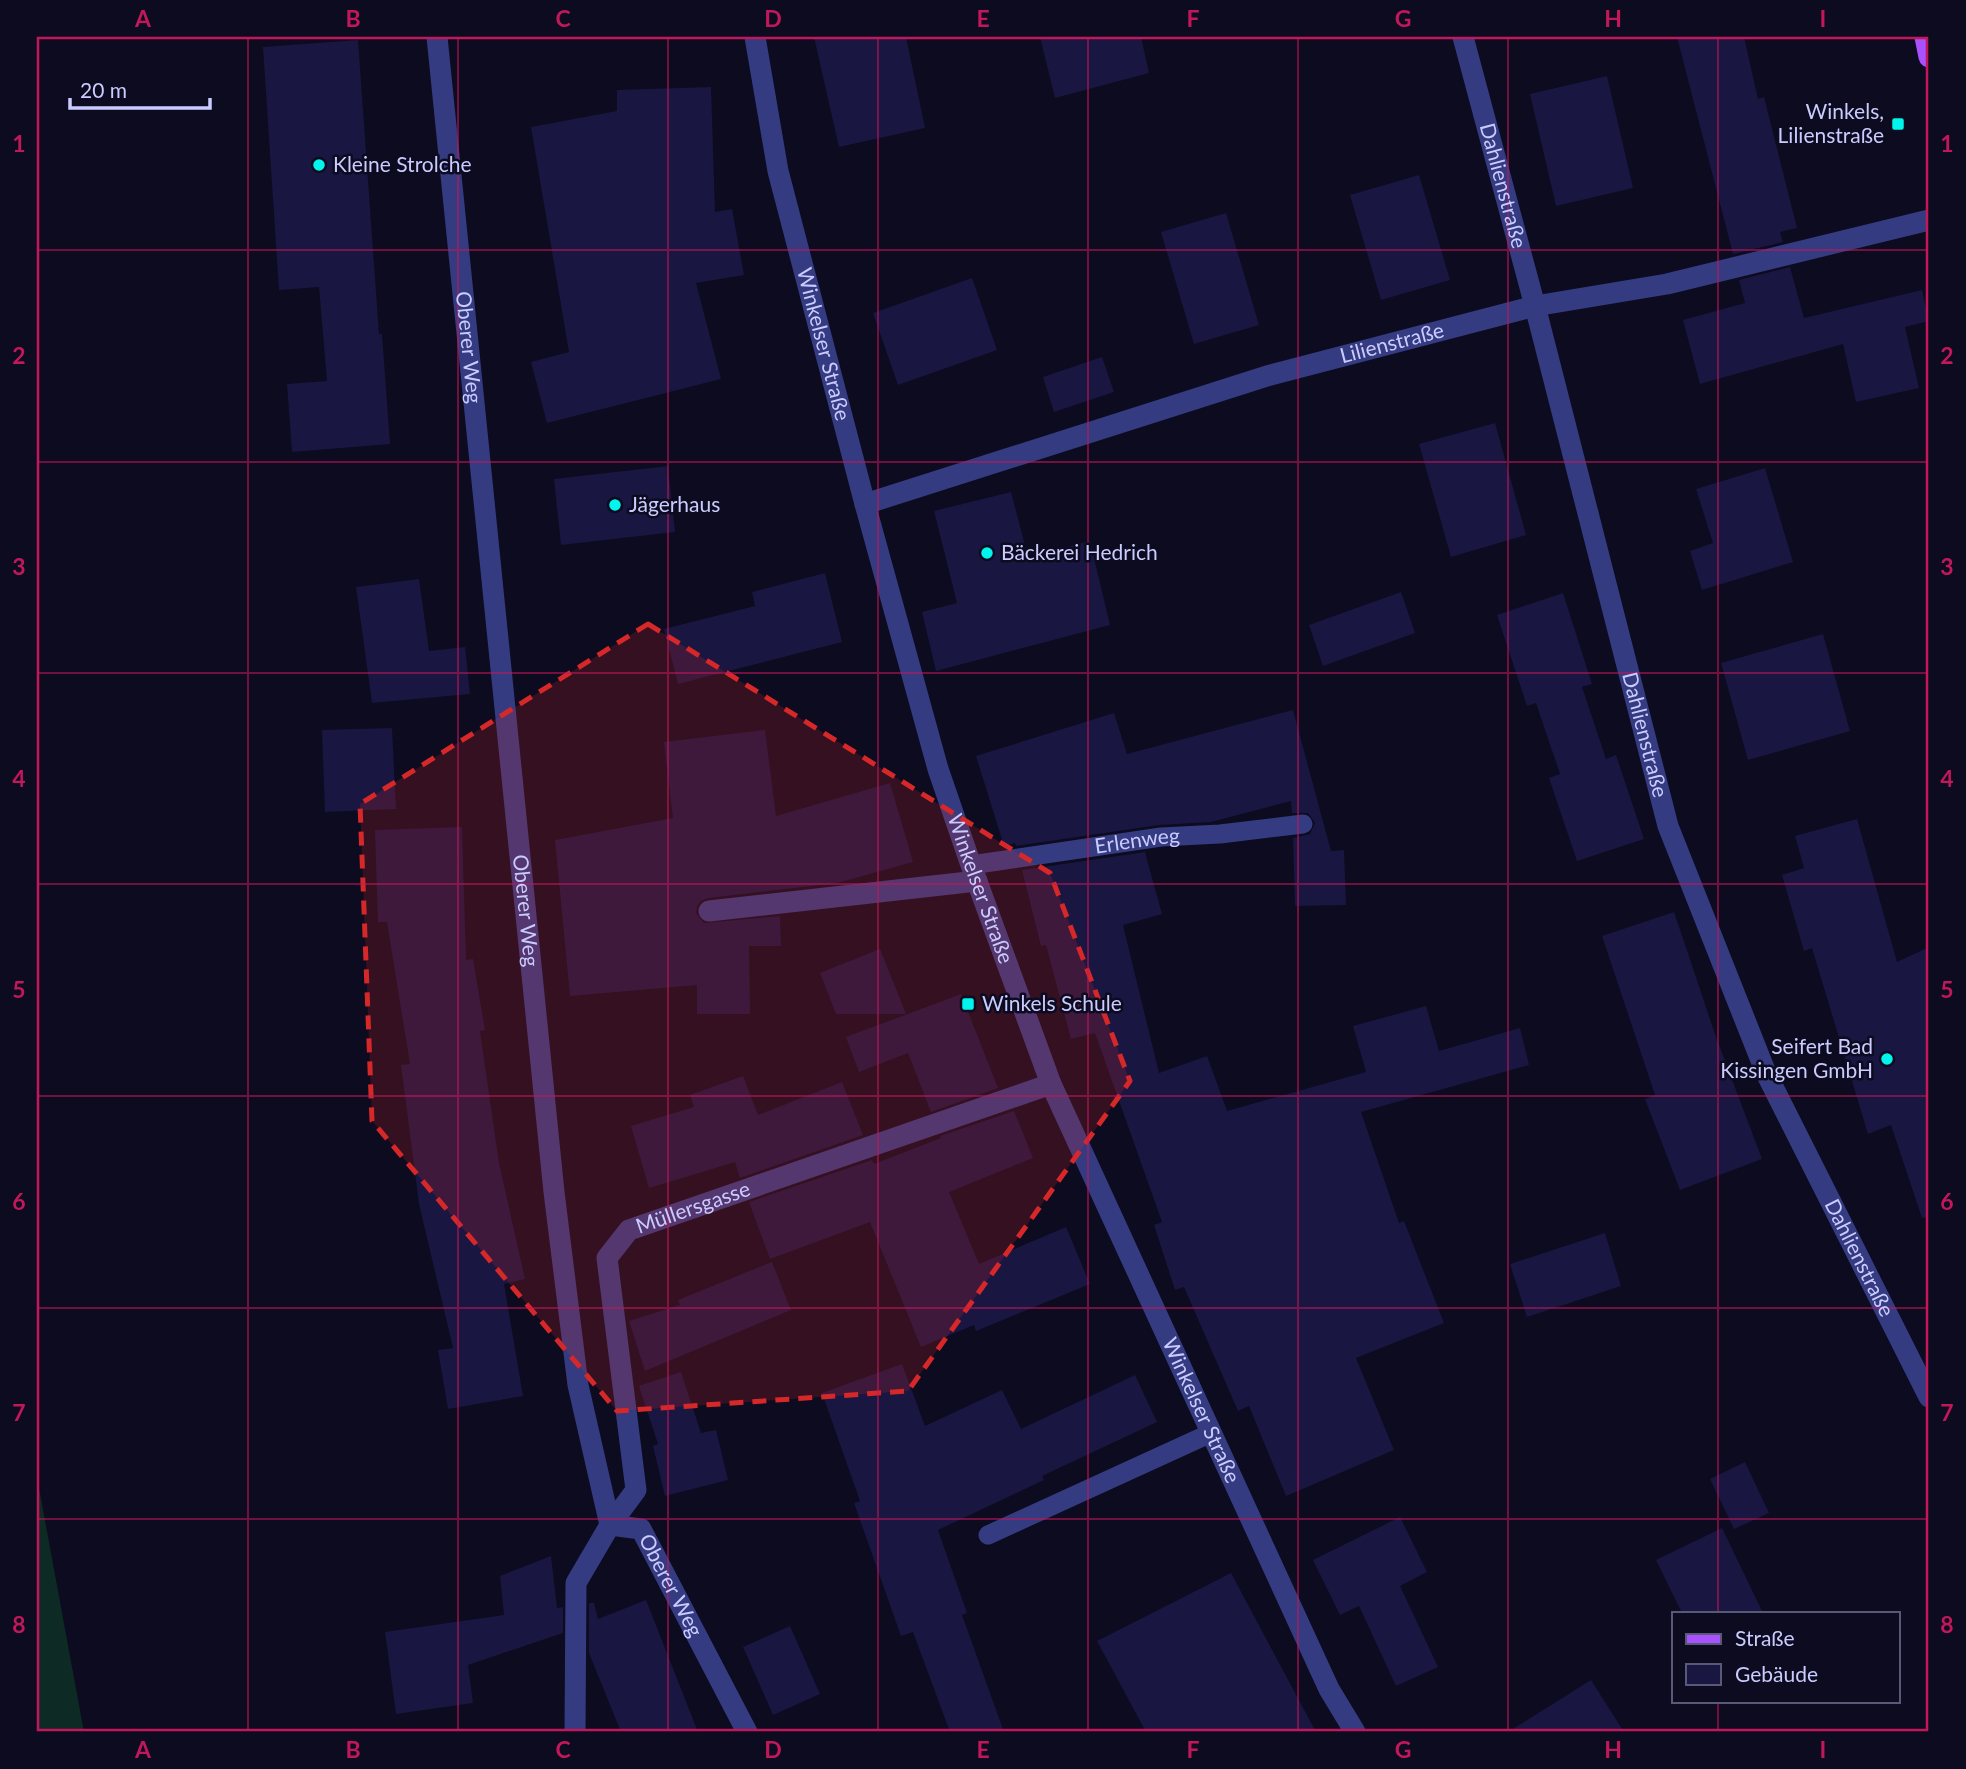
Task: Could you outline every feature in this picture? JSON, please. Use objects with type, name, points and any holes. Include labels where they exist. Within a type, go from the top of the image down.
[{"type":"main road","points":[[1925,37],[1929,57]]},
{"type":"street","name":"Oberer Weg","points":[[437,37],[554,1192],[579,1385],[610,1525],[640,1529],[747,1732]]},
{"type":"street","name":"Winkelser Straße","points":[[755,37],[778,171],[865,504],[938,769],[974,873],[1051,1084],[1329,1689],[1355,1732]]},
{"type":"street","name":"Dahlienstraße","points":[[1463,37],[1668,826],[1766,1073],[1929,1397]]},
{"type":"street","name":"Lilienstraße","points":[[865,504],[1267,376],[1535,306],[1667,284],[1929,220]]},
{"type":"street","name":"Erlenweg","points":[[709,911],[974,873]]},
{"type":"street","name":"Müllersgasse","points":[[575,1732],[576,1583],[610,1525],[636,1490],[607,1258],[629,1230],[1051,1084]]},
{"type":"lane","name":"Erlenweg","points":[[974,873],[1161,837],[1220,834],[1303,824]]},
{"type":"lane","points":[[988,1535],[1211,1433]]},
{"type":"highlighted area","points":[[648,624],[1050,873],[1130,1081],[908,1391],[617,1411],[372,1121],[360,804]]},
{"type":"green space","points":[[37,1477],[84,1732],[37,1732]]},
{"type":"building","points":[[814,37],[906,37],[925,128],[839,147]]},
{"type":"building","points":[[1040,37],[1141,37],[1149,73],[1055,98]]},
{"type":"building","points":[[1677,37],[1744,37],[1758,99],[1764,97],[1797,228],[1780,232],[1783,242],[1733,254]]},
{"type":"building","name":"Kleine Strolche","points":[[358,40],[379,334],[382,334],[390,444],[292,452],[287,384],[327,381],[319,287],[279,290],[263,47]]},
{"type":"building","points":[[1607,76],[1633,188],[1556,206],[1530,94]]},
{"type":"building","points":[[711,87],[715,212],[732,209],[744,275],[696,283],[721,379],[547,423],[531,362],[569,352],[531,127],[617,111],[617,90]]},
{"type":"building","points":[[1419,175],[1450,280],[1381,300],[1350,195]]},
{"type":"building","points":[[1226,213],[1259,325],[1194,344],[1161,232]]},
{"type":"building","points":[[1790,267],[1804,318],[1922,290],[1929,321],[1905,327],[1919,388],[1856,402],[1843,344],[1700,384],[1683,320],[1745,303],[1739,280]]},
{"type":"building","points":[[972,278],[997,350],[898,385],[873,313]]},
{"type":"building","points":[[1102,357],[1114,392],[1054,412],[1043,377]]},
{"type":"building","points":[[1495,423],[1526,535],[1451,557],[1419,444]]},
{"type":"building","name":"Jägerhaus","points":[[668,466],[675,532],[561,545],[554,479]]},
{"type":"building","points":[[1765,468],[1793,562],[1702,590],[1690,551],[1713,543],[1696,489]]},
{"type":"building","points":[[1011,492],[1028,557],[1090,541],[1110,625],[936,671],[922,612],[957,603],[934,511]]},
{"type":"building","points":[[825,573],[842,642],[678,684],[664,629],[755,606],[752,592]]},
{"type":"building","points":[[419,579],[429,651],[465,647],[470,694],[372,703],[356,587]]},
{"type":"building","points":[[1401,592],[1415,633],[1323,666],[1309,625]]},
{"type":"building","points":[[1563,593],[1592,684],[1582,687],[1606,759],[1616,755],[1644,839],[1577,861],[1549,778],[1560,774],[1536,703],[1527,706],[1497,615]]},
{"type":"building","points":[[1823,634],[1850,731],[1748,760],[1721,663]]},
{"type":"building","points":[[1293,710],[1331,851],[1344,850],[1346,905],[1295,906],[1293,838],[1310,834],[1315,823],[1308,813],[1292,813],[1291,801],[1211,822],[1159,825],[1004,846],[976,756],[1114,713],[1127,754]]},
{"type":"building","points":[[392,728],[396,809],[325,812],[322,730]]},
{"type":"building","points":[[765,730],[776,816],[890,783],[913,862],[837,883],[701,901],[696,913],[704,923],[780,916],[781,946],[749,946],[750,1014],[697,1014],[697,985],[570,996],[555,840],[673,818],[664,742]]},
{"type":"building","points":[[1857,819],[1897,962],[1929,947],[1929,1217],[1922,1218],[1891,1125],[1868,1134],[1812,948],[1804,951],[1782,875],[1804,868],[1795,836]]},
{"type":"building","points":[[462,827],[466,960],[473,959],[485,1030],[480,1031],[499,1163],[525,1279],[504,1284],[523,1396],[448,1409],[438,1350],[453,1348],[419,1204],[401,1065],[410,1064],[387,922],[378,922],[375,830]]},
{"type":"building","points":[[1145,852],[1162,914],[1123,925],[1159,1073],[1207,1056],[1227,1111],[1366,1072],[1353,1026],[1426,1006],[1439,1051],[1520,1028],[1529,1065],[1361,1112],[1399,1223],[1404,1221],[1444,1323],[1356,1358],[1394,1450],[1286,1496],[1249,1406],[1238,1411],[1184,1287],[1175,1290],[1154,1225],[1162,1222],[1095,1033],[1071,1039],[1046,945],[1041,946],[1022,870]]},
{"type":"building","points":[[1674,912],[1716,1037],[1762,1159],[1680,1190],[1645,1099],[1655,1095],[1602,936]]},
{"type":"building","points":[[880,949],[906,1014],[836,1014],[820,973]]},
{"type":"building","points":[[961,994],[998,1088],[931,1112],[908,1053],[859,1072],[846,1037]]},
{"type":"building","points":[[743,1076],[758,1115],[842,1082],[863,1135],[740,1178],[735,1162],[649,1188],[631,1126],[694,1107],[690,1095]]},
{"type":"building","points":[[1014,1111],[1033,1158],[949,1192],[979,1264],[1066,1227],[1090,1284],[976,1331],[974,1325],[921,1347],[870,1222],[770,1259],[749,1202],[872,1160],[874,1164],[941,1138],[940,1136]]},
{"type":"building","points":[[1605,1233],[1621,1286],[1527,1317],[1510,1264]]},
{"type":"building","points":[[772,1262],[791,1310],[645,1371],[629,1321],[680,1305],[678,1300]]},
{"type":"building","points":[[902,1364],[925,1426],[1002,1390],[1021,1429],[1135,1375],[1157,1422],[1042,1476],[1044,1480],[938,1530],[967,1613],[962,1615],[1004,1732],[950,1732],[913,1632],[901,1636],[854,1503],[860,1501],[822,1393]]},
{"type":"building","points":[[681,1372],[701,1433],[716,1430],[728,1480],[665,1496],[653,1446],[658,1444],[639,1386]]},
{"type":"building","points":[[1745,1462],[1769,1513],[1734,1529],[1710,1479]]},
{"type":"building","points":[[1400,1517],[1427,1572],[1400,1586],[1438,1667],[1396,1686],[1359,1606],[1340,1615],[1313,1560]]},
{"type":"building","points":[[1722,1528],[1763,1612],[1682,1612],[1656,1560]]},
{"type":"building","points":[[551,1556],[557,1608],[563,1607],[563,1633],[468,1665],[473,1703],[396,1714],[385,1632],[504,1615],[500,1576]]},
{"type":"building","points":[[1231,1573],[1316,1732],[1146,1732],[1097,1641]]},
{"type":"building","points":[[646,1600],[698,1732],[621,1732],[589,1653],[589,1603],[594,1603],[598,1619]]},
{"type":"building","points":[[790,1626],[820,1694],[773,1715],[743,1647]]},
{"type":"building","points":[[1591,1680],[1624,1732],[1508,1732]]},
{"type":"place","name":"Winkels, Lilienstraße","points":[[1898,124]]},
{"type":"place","name":"Kleine Strolche","points":[[319,165]]},
{"type":"place","name":"Jägerhaus","points":[[615,505]]},
{"type":"place","name":"Bäckerei Hedrich","points":[[987,553]]},
{"type":"place","name":"Winkels Schule","points":[[968,1004]]},
{"type":"place","name":"Seifert Bad Kissingen GmbH","points":[[1887,1059]]}]
